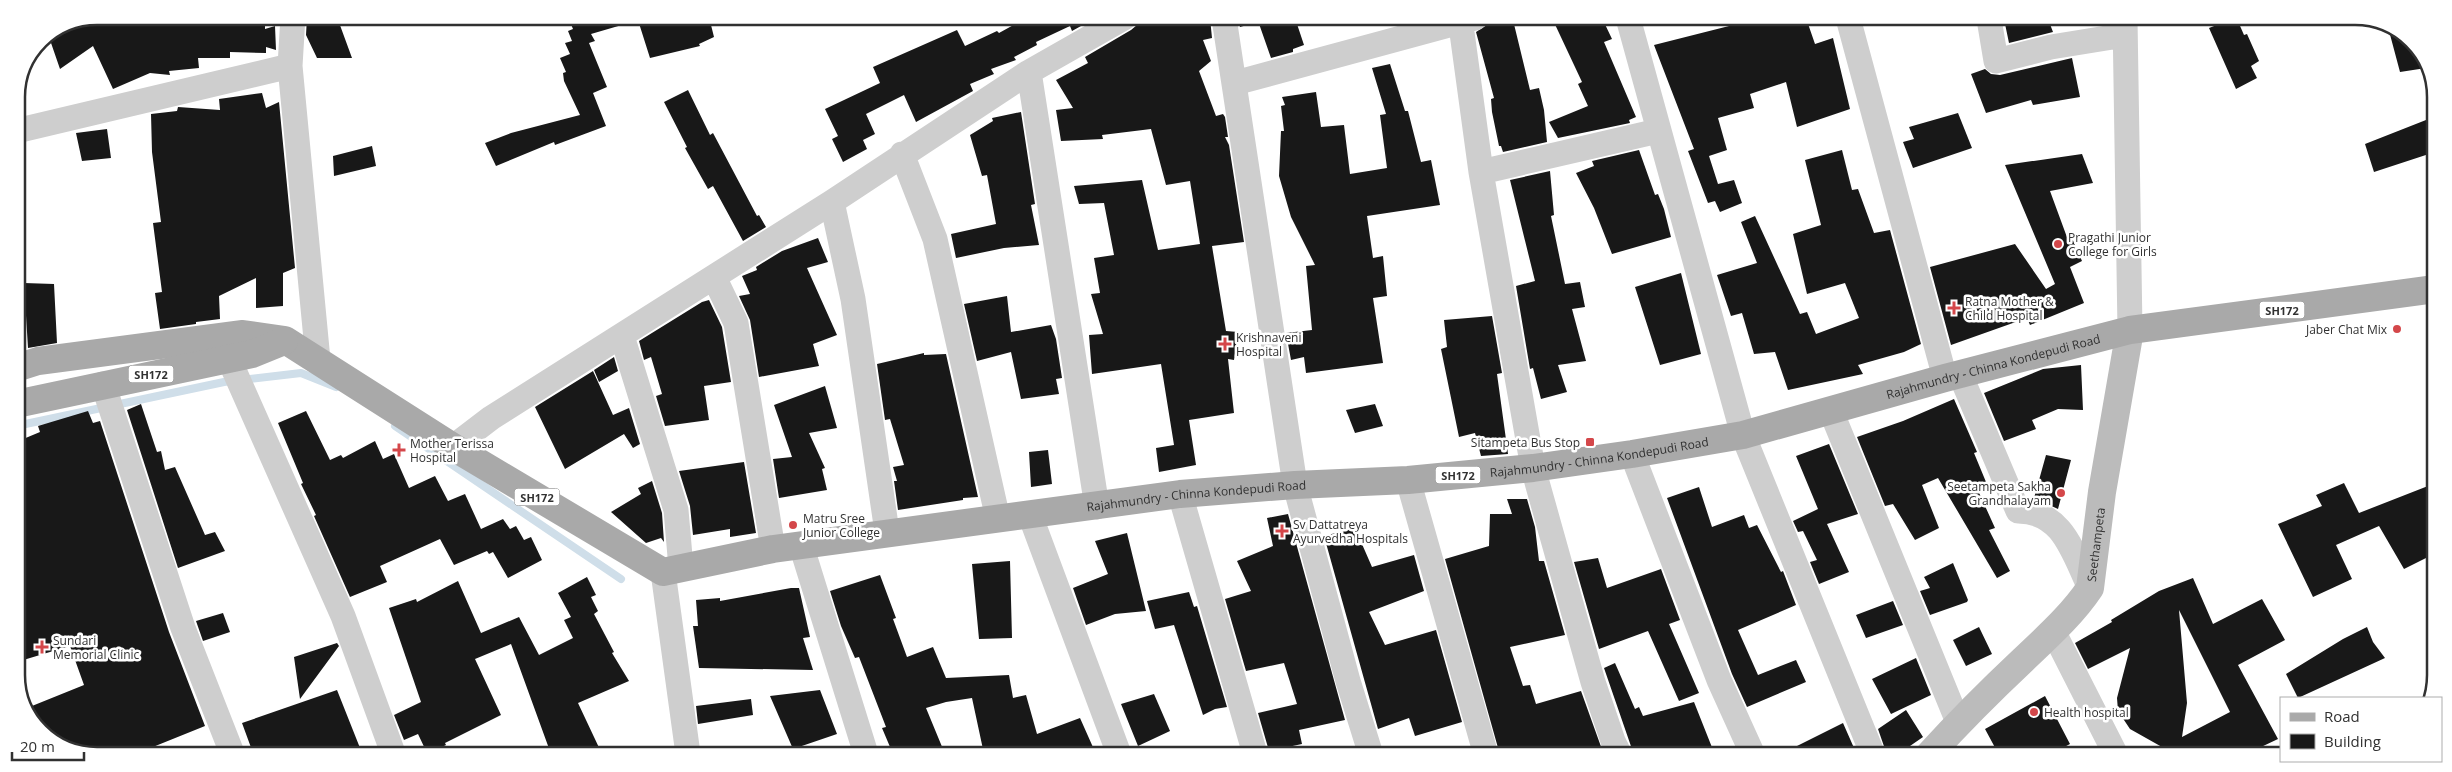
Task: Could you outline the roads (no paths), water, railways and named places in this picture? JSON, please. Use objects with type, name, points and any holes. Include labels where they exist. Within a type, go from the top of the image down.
[{"type":"main road","name":"Rajahmundry - Chinna Kondepudi Road","points":[[672,570],[773,549],[887,532],[1097,507],[1180,494],[1296,485],[1408,480],[1533,468],[1632,454],[1743,435],[1953,376],[2130,330],[2427,290]]},
{"type":"main road","name":"SH172","points":[[25,365],[38,361],[243,334],[285,340],[453,447],[672,570]]},
{"type":"main road","name":"SH172","points":[[25,402],[252,354],[285,340]]},
{"type":"street","points":[[292,25],[290,66],[318,360]]},
{"type":"street","points":[[453,447],[491,418],[832,202],[902,154],[1029,72],[1108,25]]},
{"type":"street","points":[[1225,25],[1296,485],[1348,681],[1369,747]]},
{"type":"street","points":[[1235,83],[1447,25]]},
{"type":"street","points":[[1466,25],[1481,172],[1533,468],[1594,682],[1616,747]]},
{"type":"street","points":[[1630,25],[1743,435],[1870,747]]},
{"type":"street","points":[[1850,25],[1953,376],[2018,511],[2033,511],[2050,519],[2061,532],[2090,588]]},
{"type":"street","points":[[1989,25],[1996,60],[2125,27],[2130,330]]},
{"type":"street","points":[[25,129],[290,66]]},
{"type":"street","points":[[1029,72],[1097,507]]},
{"type":"street","points":[[1481,172],[1658,131]]},
{"type":"street","points":[[902,154],[935,239],[998,519]]},
{"type":"street","points":[[832,202],[853,299],[887,532]]},
{"type":"street","points":[[714,277],[736,323],[773,549]]},
{"type":"street","name":"Seethampeta","points":[[1936,747],[1958,722],[2053,631],[2083,599],[2090,588],[2102,492],[2130,330]]},
{"type":"street","points":[[622,336],[676,510],[672,570],[687,747]]},
{"type":"street","points":[[232,357],[233,368],[343,616],[391,747]]},
{"type":"street","points":[[103,384],[183,628],[230,747]]},
{"type":"street","points":[[1831,411],[1958,722]]},
{"type":"street","points":[[1632,454],[1719,680],[1749,747]]},
{"type":"street","points":[[1408,480],[1484,747]]},
{"type":"street","points":[[1180,494],[1253,747]]},
{"type":"street","points":[[1030,515],[1116,747]]},
{"type":"street","points":[[801,545],[864,747]]},
{"type":"street","points":[[2053,631],[2111,747]]},
{"type":"waterway","points":[[25,424],[224,382],[301,373],[336,387]]},
{"type":"waterway","points":[[395,426],[621,579]]},
{"type":"place","name":"Pragathi Junior College for Girls","points":[[2058,244]]},
{"type":"place","name":"Ratna Mother & Child Hospital","points":[[1954,308]]},
{"type":"place","name":"Jaber Chat Mix","points":[[2397,329]]},
{"type":"place","name":"Krishnaveni Hospital","points":[[1225,344]]},
{"type":"place","name":"Sitampeta Bus Stop","points":[[1590,442]]},
{"type":"place","name":"Mother Terissa Hospital","points":[[399,450]]},
{"type":"place","name":"Seetampeta Sakha Grandhalayam","points":[[2061,493]]},
{"type":"place","name":"Matru Sree Junior College","points":[[793,525]]},
{"type":"place","name":"Sv Dattatreya Ayurvedha Hospitals","points":[[1282,531]]},
{"type":"place","name":"Sundari Memorial Clinic","points":[[42,647]]},
{"type":"place","name":"Health hospital","points":[[2034,712]]}]
